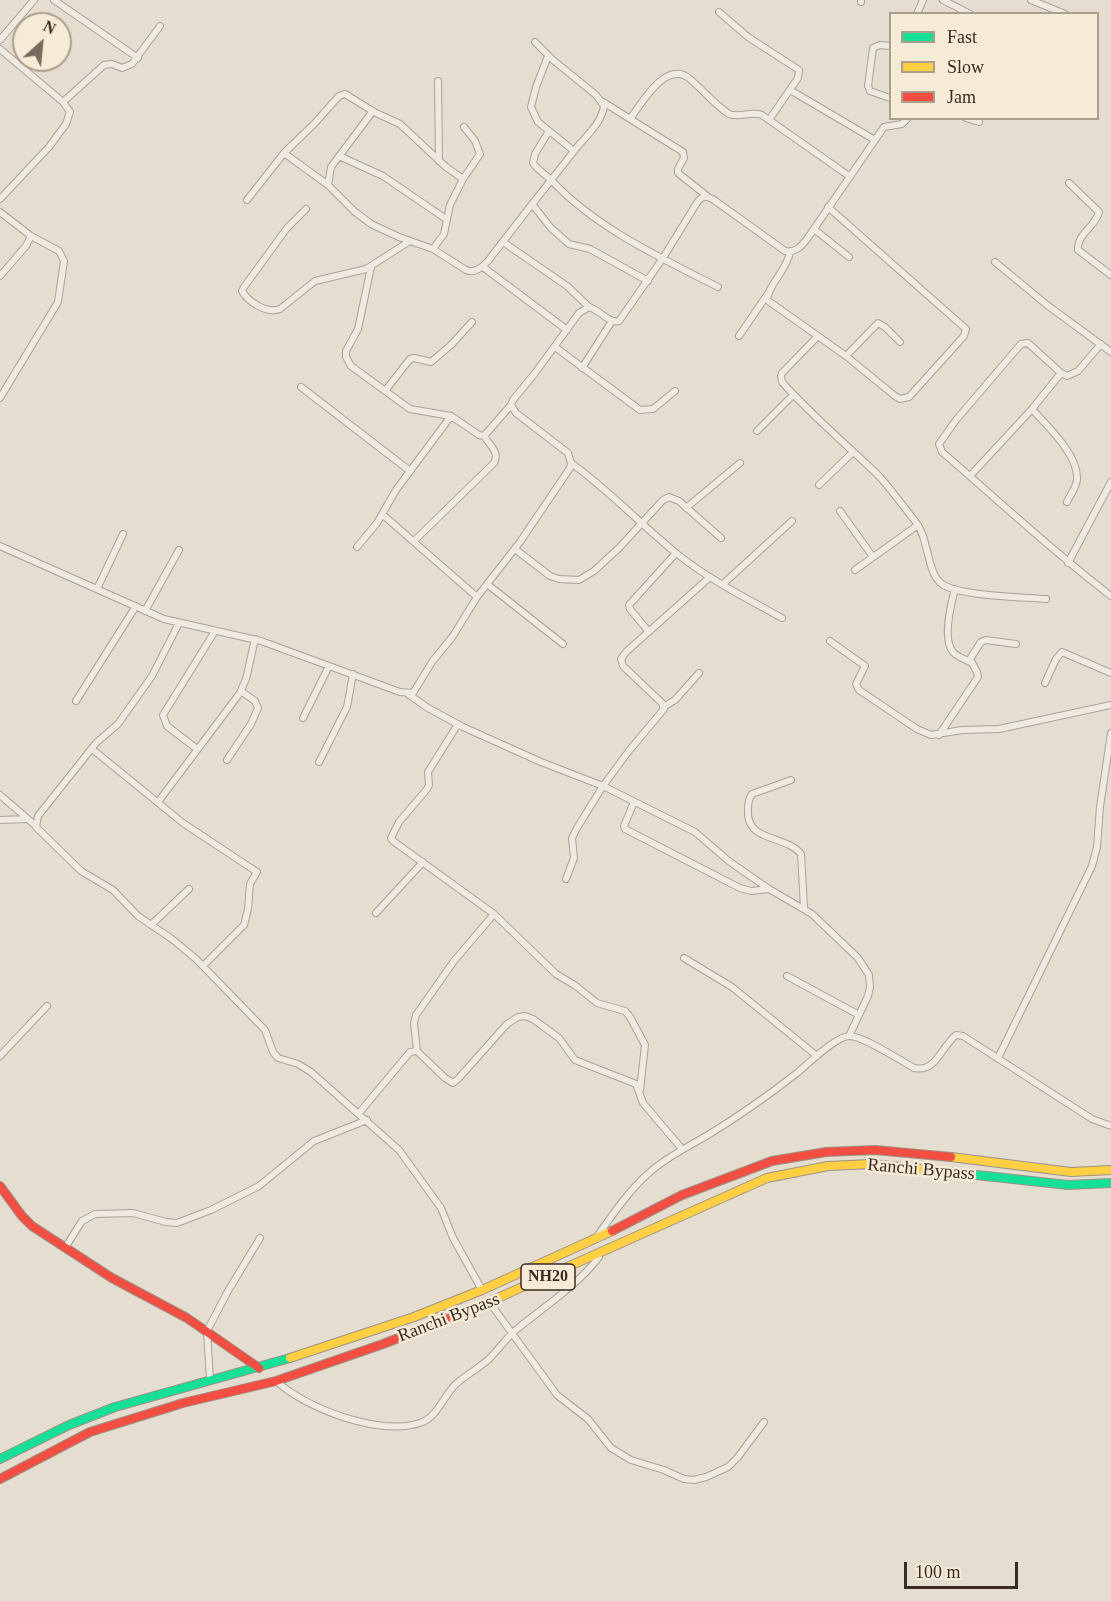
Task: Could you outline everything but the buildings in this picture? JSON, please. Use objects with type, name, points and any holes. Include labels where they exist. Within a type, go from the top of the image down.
[{"type":"main road","name":"Ranchi Bypass","points":[[0,1460],[69,1425],[174,1389],[259,1368],[414,1317],[482,1290],[596,1238],[682,1195],[772,1161],[826,1152],[875,1150],[936,1155],[1071,1172],[1111,1170]]},
{"type":"main road","name":"Ranchi Bypass","points":[[0,1479],[90,1432],[183,1403],[276,1381],[490,1304],[767,1178],[828,1166],[871,1164],[1068,1185],[1111,1183]]},
{"type":"main road","points":[[0,1185],[27,1222],[112,1278],[187,1318],[259,1368]]},
{"type":"street","points":[[0,40],[34,0]]},
{"type":"street","points":[[54,0],[138,58]]},
{"type":"street","points":[[943,0],[966,12]]},
{"type":"street","points":[[1031,0],[1060,12]]},
{"type":"street","points":[[719,12],[748,37],[799,70],[798,78],[769,120]]},
{"type":"street","points":[[63,102],[104,65],[112,64],[127,68],[138,58],[160,26]]},
{"type":"street","points":[[535,42],[601,101],[683,152],[684,158],[678,173],[767,240],[790,252]]},
{"type":"street","points":[[889,46],[875,45],[873,48],[868,86],[873,93],[889,97]]},
{"type":"street","points":[[0,49],[63,102],[70,112],[66,124],[49,147],[0,199]]},
{"type":"street","points":[[548,56],[531,108],[538,122],[574,151]]},
{"type":"street","points":[[630,119],[657,83],[666,77],[679,74],[690,78],[729,114],[734,116],[756,113],[849,176]]},
{"type":"street","points":[[438,81],[439,161]]},
{"type":"street","points":[[790,90],[875,140]]},
{"type":"street","points":[[247,200],[284,153],[342,94],[349,95],[400,124],[439,161],[463,179]]},
{"type":"street","points":[[284,153],[328,185],[371,224],[432,249],[470,272],[483,267],[552,180],[601,116],[604,106],[601,101]]},
{"type":"street","points":[[328,185],[331,167],[374,111]]},
{"type":"street","points":[[739,336],[784,269],[790,252],[803,245],[884,127],[902,124],[906,120]]},
{"type":"street","points":[[972,120],[979,122]]},
{"type":"street","points":[[432,249],[444,234],[446,219],[463,179],[480,154],[475,141],[464,127]]},
{"type":"street","points":[[549,131],[536,154],[533,163],[536,168],[580,207],[663,258],[718,288]]},
{"type":"street","points":[[339,156],[383,176],[446,219]]},
{"type":"street","points":[[1069,183],[1099,212],[1096,220],[1079,241],[1078,250],[1111,275]]},
{"type":"street","points":[[503,242],[567,286],[589,307],[615,323],[620,321],[648,281],[698,201],[707,196]]},
{"type":"street","points":[[532,204],[545,222],[566,241],[590,249],[648,281]]},
{"type":"street","points":[[768,295],[767,300],[771,304],[846,356],[895,396],[905,399],[920,386],[966,332],[963,326],[828,207]]},
{"type":"street","points":[[306,209],[287,228],[242,291],[259,306],[275,311],[287,305],[315,281],[359,272],[371,267],[410,241]]},
{"type":"street","points":[[0,212],[31,236],[64,257],[59,296],[53,311],[0,398]]},
{"type":"street","points":[[814,229],[849,257]]},
{"type":"street","points":[[0,276],[27,246],[31,236]]},
{"type":"street","points":[[995,262],[1111,352]]},
{"type":"street","points":[[371,267],[361,321],[346,351],[346,357],[351,366],[410,410],[451,416],[484,436],[497,457],[494,463],[414,541]]},
{"type":"street","points":[[483,267],[567,330]]},
{"type":"street","points":[[484,436],[511,405],[579,314],[589,307]]},
{"type":"street","points":[[582,368],[612,321]]},
{"type":"street","points":[[385,391],[410,359],[431,362],[472,322]]},
{"type":"street","points":[[846,356],[878,323],[900,342]]},
{"type":"street","points":[[818,336],[781,376],[782,382],[883,481],[918,525],[925,537],[933,571],[942,584],[955,589],[988,594],[1046,599]]},
{"type":"street","points":[[1101,344],[1072,375],[1061,373],[1028,344],[1021,344],[939,444],[942,452],[1068,563],[1111,596]]},
{"type":"street","points":[[555,347],[640,410],[653,409],[675,391]]},
{"type":"street","points":[[970,476],[1032,409],[1061,373]]},
{"type":"street","points":[[300,387],[410,471]]},
{"type":"street","points":[[757,431],[793,395]]},
{"type":"street","points":[[511,405],[516,413],[568,453],[571,463],[604,488],[676,553],[710,577],[782,618]]},
{"type":"street","points":[[1032,409],[1065,447],[1072,460],[1077,480],[1067,502]]},
{"type":"street","points":[[357,547],[451,416]]},
{"type":"street","points":[[819,485],[853,452]]},
{"type":"street","points":[[408,694],[416,689],[477,597],[515,549],[567,474],[571,463]]},
{"type":"street","points":[[686,508],[740,463]]},
{"type":"street","points":[[1068,563],[1111,482]]},
{"type":"street","points":[[515,549],[550,576],[579,580],[594,571],[663,500],[669,497],[686,508],[721,538]]},
{"type":"street","points":[[840,511],[873,558]]},
{"type":"street","points":[[382,514],[477,597]]},
{"type":"street","points":[[723,584],[792,521]]},
{"type":"street","points":[[855,570],[918,525]]},
{"type":"street","points":[[97,589],[123,534]]},
{"type":"street","points":[[0,546],[146,611],[179,623],[255,639],[408,694],[458,724],[542,762],[603,786],[695,832],[730,862],[770,889],[804,908],[832,932],[865,966],[869,975],[870,987],[860,1015],[849,1036]]},
{"type":"street","points":[[146,611],[179,550]]},
{"type":"street","points":[[649,632],[629,605],[676,553]]},
{"type":"street","points":[[664,706],[621,663],[623,655],[710,577]]},
{"type":"street","points":[[487,584],[563,644]]},
{"type":"street","points":[[939,735],[978,677],[970,662],[956,655],[950,646],[948,617],[955,589]]},
{"type":"street","points":[[76,701],[136,606]]},
{"type":"street","points":[[36,827],[38,816],[92,749],[118,724],[152,676],[179,623]]},
{"type":"street","points":[[197,749],[167,726],[163,715],[216,631]]},
{"type":"street","points":[[158,802],[241,691],[255,639]]},
{"type":"street","points":[[970,662],[971,656],[984,640],[1016,644]]},
{"type":"street","points":[[830,641],[865,666],[856,684],[859,690],[924,733],[939,735],[962,730],[999,729],[1111,705]]},
{"type":"street","points":[[1045,683],[1056,659],[1062,652],[1111,673]]},
{"type":"street","points":[[303,718],[329,666]]},
{"type":"street","points":[[566,879],[574,858],[572,838],[603,786],[662,712],[664,706],[675,700],[699,673]]},
{"type":"street","points":[[319,762],[347,707],[353,674]]},
{"type":"street","points":[[227,760],[251,724],[258,708],[255,701],[241,691]]},
{"type":"street","points":[[458,724],[428,772],[427,789],[391,838],[494,914],[556,974],[597,1003],[625,1011],[645,1045],[640,1090],[643,1103],[682,1149]]},
{"type":"street","points":[[998,1058],[1092,866],[1097,848],[1100,807],[1111,733]]},
{"type":"street","points":[[92,749],[183,823],[257,872],[250,884],[244,926],[203,966]]},
{"type":"street","points":[[791,780],[752,794],[748,801],[747,819],[749,826],[753,829],[791,846],[801,854],[804,908]]},
{"type":"street","points":[[0,795],[81,871],[113,890],[138,916],[172,939],[203,966],[265,1030],[273,1052],[278,1058],[303,1067],[359,1113],[399,1150],[420,1182],[437,1201],[453,1238],[482,1290]]},
{"type":"street","points":[[634,802],[625,821],[625,829],[740,888],[751,891],[770,889]]},
{"type":"street","points":[[0,820],[28,819]]},
{"type":"street","points":[[376,913],[423,862]]},
{"type":"street","points":[[151,925],[189,889]]},
{"type":"street","points":[[494,914],[454,961],[416,1014],[414,1023],[417,1052],[453,1083],[507,1024],[518,1017],[525,1016],[559,1038],[575,1060],[631,1081],[640,1090]]},
{"type":"street","points":[[684,958],[732,987],[818,1056]]},
{"type":"street","points":[[787,976],[860,1015]]},
{"type":"street","points":[[0,1056],[47,1006]]},
{"type":"street","points":[[596,1238],[633,1188],[650,1172],[682,1149],[746,1110],[841,1039],[849,1036],[860,1038],[914,1068],[922,1070],[929,1068],[956,1035],[970,1040],[1092,1119],[1111,1126]]},
{"type":"street","points":[[359,1113],[410,1052],[417,1052]]},
{"type":"street","points":[[65,1248],[82,1221],[95,1214],[133,1213],[177,1223],[211,1210],[259,1186],[314,1141],[367,1120]]},
{"type":"street","points":[[210,1380],[207,1331],[260,1238]]},
{"type":"street","points":[[276,1381],[288,1392],[345,1419],[382,1425],[420,1424],[429,1420],[451,1389],[489,1359],[512,1333],[586,1273],[601,1253]]},
{"type":"street","points":[[490,1304],[557,1395],[588,1419],[610,1448],[631,1460],[684,1479],[706,1478],[728,1467],[764,1422]]},
{"type":"traffic: fast","points":[[940,1171],[1068,1185],[1111,1183]]},
{"type":"traffic: fast","points":[[0,1459],[69,1425],[115,1407],[290,1358]]},
{"type":"traffic: slow","points":[[951,1157],[1071,1172],[1111,1170]]},
{"type":"traffic: slow","points":[[473,1309],[767,1178],[828,1166],[871,1164],[940,1171]]},
{"type":"traffic: slow","points":[[290,1358],[414,1317],[482,1290],[612,1231]]},
{"type":"traffic: jam","points":[[612,1231],[682,1195],[772,1161],[826,1152],[875,1150],[951,1157]]},
{"type":"traffic: jam","points":[[0,1186],[32,1226],[112,1278],[187,1318],[259,1368]]},
{"type":"traffic: jam","points":[[0,1479],[90,1432],[183,1403],[276,1381],[383,1344],[473,1309]]}]
